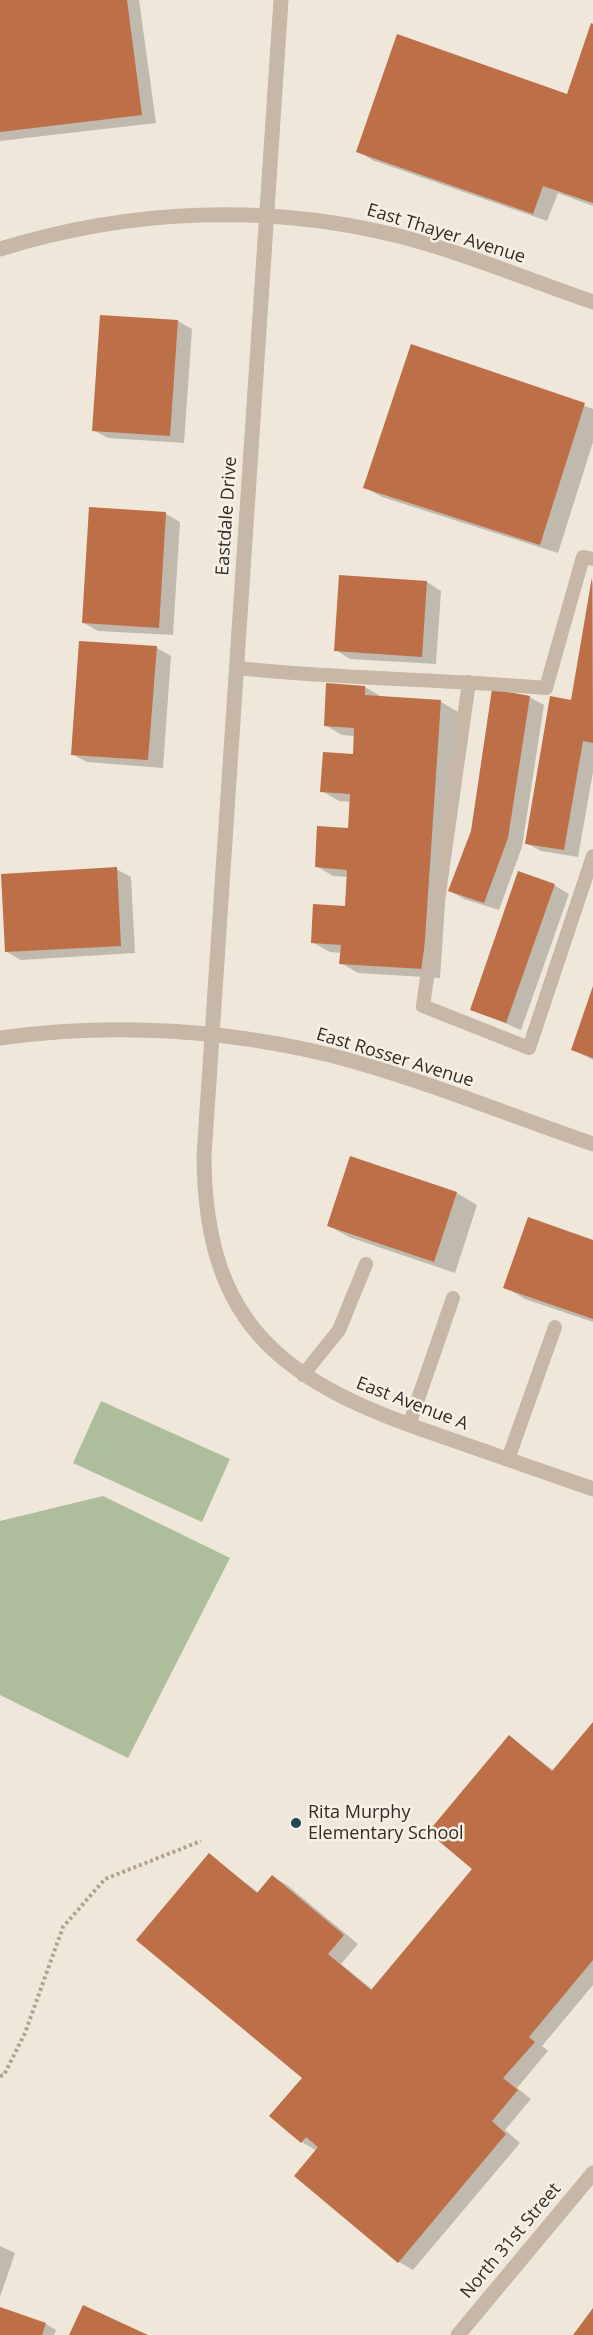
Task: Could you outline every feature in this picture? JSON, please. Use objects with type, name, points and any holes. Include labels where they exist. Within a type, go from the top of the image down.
[{"type":"street","name":"Eastdale Drive","points":[[211,1034],[281,0]]},
{"type":"street","name":"East Thayer Avenue","points":[[0,249],[29,240],[129,221],[208,214],[268,214],[326,222],[401,237],[593,302]]},
{"type":"street","name":"East Rosser Avenue","points":[[0,1038],[110,1030],[211,1034],[269,1042],[375,1068],[593,1144]]},
{"type":"street","name":"East Avenue A","points":[[211,1034],[204,1156],[208,1228],[220,1268],[242,1314],[267,1345],[303,1375],[340,1397],[409,1425],[593,1489]]},
{"type":"street","name":"North 31st Street","points":[[458,2335],[593,2173]]},
{"type":"lane","points":[[237,668],[293,674],[546,688],[583,557],[593,559]]},
{"type":"lane","points":[[469,682],[423,1006],[529,1048],[593,856]]},
{"type":"lane","points":[[303,1375],[339,1330],[366,1264]]},
{"type":"lane","points":[[409,1425],[453,1298]]},
{"type":"lane","points":[[508,1460],[555,1327]]},
{"type":"path","points":[[0,2076],[3,2075],[25,2033],[63,1927],[105,1880],[201,1841]]},
{"type":"green space","points":[[101,1401],[230,1459],[202,1522],[73,1463]]},
{"type":"green space","points":[[103,1496],[230,1558],[128,1758],[0,1695],[0,1521]]},
{"type":"building","points":[[0,0],[127,0],[142,115],[0,132]]},
{"type":"building","points":[[591,23],[593,24],[593,203],[543,186],[533,214],[356,152],[397,34],[567,94]]},
{"type":"building","points":[[100,315],[178,320],[170,436],[92,431]]},
{"type":"building","points":[[411,344],[585,403],[540,545],[363,488]]},
{"type":"building","points":[[89,507],[166,512],[159,628],[82,623]]},
{"type":"building","points":[[339,575],[427,581],[422,657],[334,651]]},
{"type":"building","points":[[592,577],[593,743],[583,741],[564,850],[525,844],[550,696],[571,700]]},
{"type":"building","points":[[79,641],[157,646],[148,760],[71,755]]},
{"type":"building","points":[[326,683],[365,686],[365,695],[441,700],[423,969],[339,964],[341,945],[311,943],[313,904],[345,906],[347,870],[315,867],[317,826],[348,828],[350,794],[320,792],[323,752],[353,754],[354,728],[324,726]]},
{"type":"building","points":[[492,689],[530,696],[508,838],[484,903],[448,891],[471,831]]},
{"type":"building","points":[[117,867],[121,946],[5,952],[1,874]]},
{"type":"building","points":[[518,871],[555,884],[506,1023],[470,1010]]},
{"type":"building","points":[[593,986],[593,1058],[571,1050]]},
{"type":"building","points":[[350,1156],[457,1192],[434,1262],[327,1226]]},
{"type":"building","points":[[528,1217],[593,1240],[593,1319],[503,1288]]},
{"type":"building","points":[[593,1722],[593,1960],[529,2037],[535,2042],[503,2078],[518,2090],[492,2121],[506,2134],[398,2263],[294,2176],[318,2147],[306,2137],[301,2143],[269,2116],[302,2078],[136,1940],[209,1853],[257,1893],[272,1875],[344,1935],[328,1954],[371,1990],[472,1869],[428,1832],[509,1735],[552,1771]]},
{"type":"building","points":[[83,2305],[148,2335],[69,2335]]},
{"type":"building","points":[[0,2307],[46,2323],[42,2335],[0,2335]]},
{"type":"building","points":[[593,2308],[593,2335],[573,2335]]},
{"type":"place","name":"Rita Murphy Elementary School","points":[[296,1823]]}]
